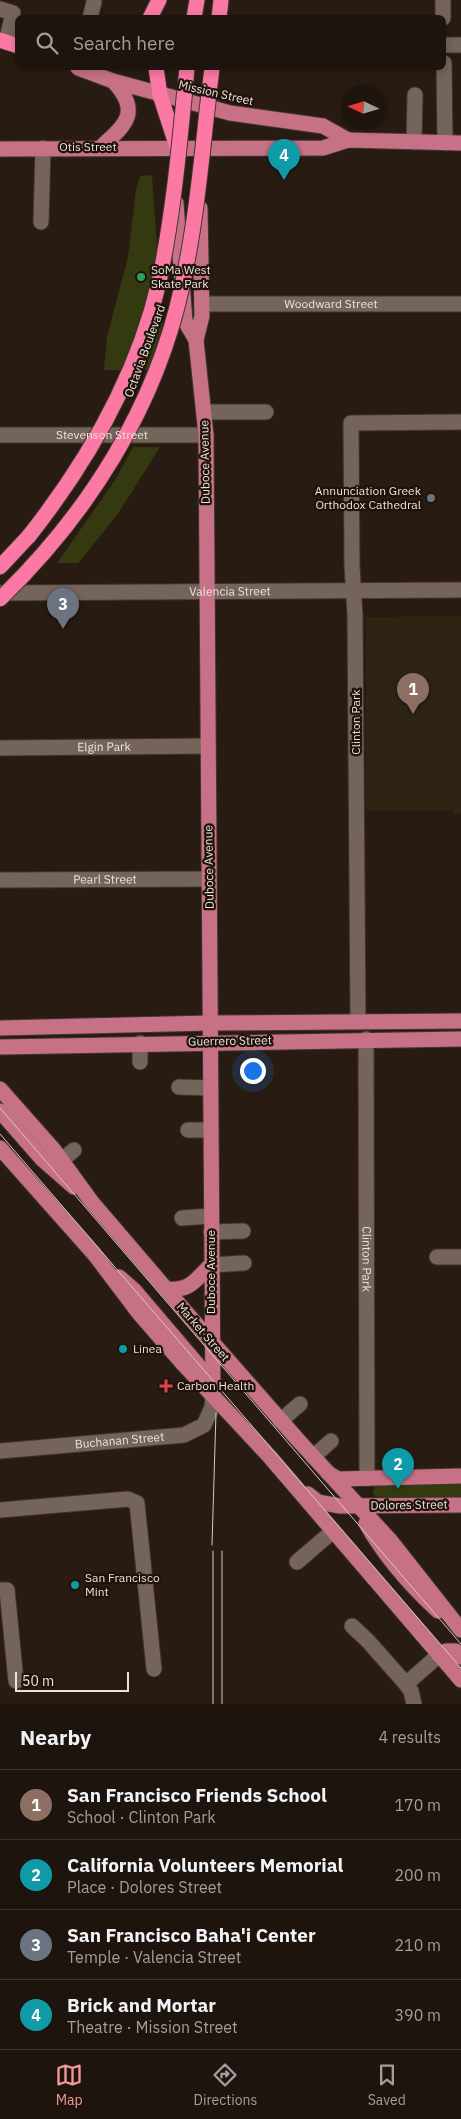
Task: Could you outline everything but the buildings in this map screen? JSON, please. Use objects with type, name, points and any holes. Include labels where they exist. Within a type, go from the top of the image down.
[{"type":"highway","points":[[152,15],[159,0]]},
{"type":"highway","points":[[157,15],[159,0]]},
{"type":"highway","points":[[194,15],[196,0]]},
{"type":"highway","points":[[220,15],[222,0]]},
{"type":"highway","points":[[156,70],[160,95],[177,147]]},
{"type":"highway","name":"Octavia Boulevard","points":[[0,567],[44,518],[85,459],[116,403],[141,342],[157,290],[165,250],[174,192],[187,70]]},
{"type":"highway","name":"Octavia Boulevard","points":[[0,599],[46,552],[87,500],[122,444],[151,382],[174,319],[189,254],[213,70]]},
{"type":"main road","name":"Mission Street","points":[[83,70],[113,81],[209,108],[262,118],[324,126],[348,140]]},
{"type":"main road","name":"Duboce Avenue","points":[[187,70],[177,147],[176,209],[185,321],[196,340]]},
{"type":"main road","name":"Duboce Avenue","points":[[212,1388],[206,434],[196,340],[202,316],[200,202],[213,70]]},
{"type":"main road","points":[[102,147],[124,126],[129,116],[127,102],[113,81]]},
{"type":"main road","name":"Mission Street","points":[[177,147],[323,148],[348,140],[461,143]]},
{"type":"main road","name":"Otis Street","points":[[0,149],[177,147]]},
{"type":"main road","name":"Guerrero Street","points":[[0,1028],[210,1023],[461,1021]]},
{"type":"main road","name":"Guerrero Street","points":[[0,1047],[366,1039],[461,1039]]},
{"type":"main road","name":"Market Street","points":[[0,1089],[62,1160],[91,1201],[280,1421],[357,1506],[384,1553],[418,1592],[461,1631]]},
{"type":"main road","name":"Market Street","points":[[0,1111],[42,1159],[91,1201]]},
{"type":"main road","name":"Market Street","points":[[0,1148],[95,1255],[135,1291],[231,1414],[461,1680]]},
{"type":"main road","points":[[167,1289],[179,1290],[186,1288],[211,1264]]},
{"type":"main road","name":"Dolores Street","points":[[269,1456],[318,1502],[340,1506],[461,1505]]},
{"type":"main road","points":[[318,1463],[336,1478],[461,1476]]},
{"type":"main road","points":[[439,1655],[446,1651],[456,1651],[461,1657]]},
{"type":"street","points":[[443,0],[443,15]]},
{"type":"street","points":[[91,15],[94,2]]},
{"type":"street","points":[[6,11],[8,43]]},
{"type":"street","points":[[446,45],[461,45]]},
{"type":"street","points":[[444,70],[445,142]]},
{"type":"street","points":[[414,142],[415,96]]},
{"type":"street","points":[[41,222],[43,148]]},
{"type":"street","name":"Woodward Street","points":[[202,304],[461,304]]},
{"type":"street","points":[[204,412],[266,412]]},
{"type":"street","name":"Clinton Park","points":[[358,1022],[351,423],[461,422]]},
{"type":"street","name":"Stevenson Street","points":[[0,436],[206,434]]},
{"type":"street","name":"Valencia Street","points":[[0,593],[461,590]]},
{"type":"street","name":"Elgin Park","points":[[0,748],[208,746]]},
{"type":"street","name":"Pearl Street","points":[[0,880],[209,879]]},
{"type":"street","name":"Clinton Park","points":[[366,1039],[367,1478]]},
{"type":"street","points":[[140,1043],[140,1062]]},
{"type":"street","points":[[179,1087],[210,1088]]},
{"type":"street","points":[[188,1130],[211,1130]]},
{"type":"street","points":[[62,1160],[74,1150]]},
{"type":"street","points":[[182,1218],[243,1231]]},
{"type":"street","points":[[438,1257],[461,1257]]},
{"type":"street","points":[[211,1264],[244,1264]]},
{"type":"street","name":"Buchanan Street","points":[[0,1451],[184,1435],[204,1425],[212,1407],[212,1388]]},
{"type":"street","points":[[280,1421],[300,1404]]},
{"type":"street","points":[[318,1463],[331,1441]]},
{"type":"street","points":[[0,1510],[128,1499],[137,1504],[154,1669]]},
{"type":"street","points":[[297,1562],[333,1531]]},
{"type":"street","points":[[0,1590],[7,1590],[16,1681]]},
{"type":"street","points":[[352,1626],[406,1684],[411,1691],[414,1704]]},
{"type":"street","points":[[406,1684],[439,1655]]},
{"type":"shaded area","points":[[461,616],[461,814],[454,814],[454,810],[366,810],[366,617]]},
{"type":"green space","name":"SoMa West Skate Park","points":[[152,175],[166,370],[104,370],[107,337],[128,257],[136,190],[140,176]]},
{"type":"green space","points":[[133,447],[160,447],[119,512],[82,559],[78,563],[57,563],[115,480]]},
{"type":"green space","points":[[380,1484],[461,1484],[461,1498],[379,1498],[374,1495],[373,1491],[375,1486]]},
{"type":"tram line","points":[[0,1108],[461,1644]]},
{"type":"tram line","points":[[0,1134],[461,1668]]},
{"type":"tram line","points":[[212,1545],[216,1413]]},
{"type":"tram line","points":[[213,1551],[213,1704]]},
{"type":"tram line","points":[[222,1551],[222,1704]]},
{"type":"place","name":"Brick and Mortar","points":[[284,180]]},
{"type":"place","name":"SoMa West Skate Park","points":[[141,277]]},
{"type":"place","name":"Annunciation Greek Orthodox Cathedral","points":[[431,498]]},
{"type":"place","name":"San Francisco Baha'i Center","points":[[63,629]]},
{"type":"place","name":"San Francisco Friends School","points":[[413,714]]},
{"type":"place","name":"Linea","points":[[123,1349]]},
{"type":"place","name":"Carbon Health","points":[[166,1386]]},
{"type":"place","name":"California Volunteers Memorial","points":[[398,1489]]},
{"type":"place","name":"San Francisco Mint","points":[[75,1585]]}]
